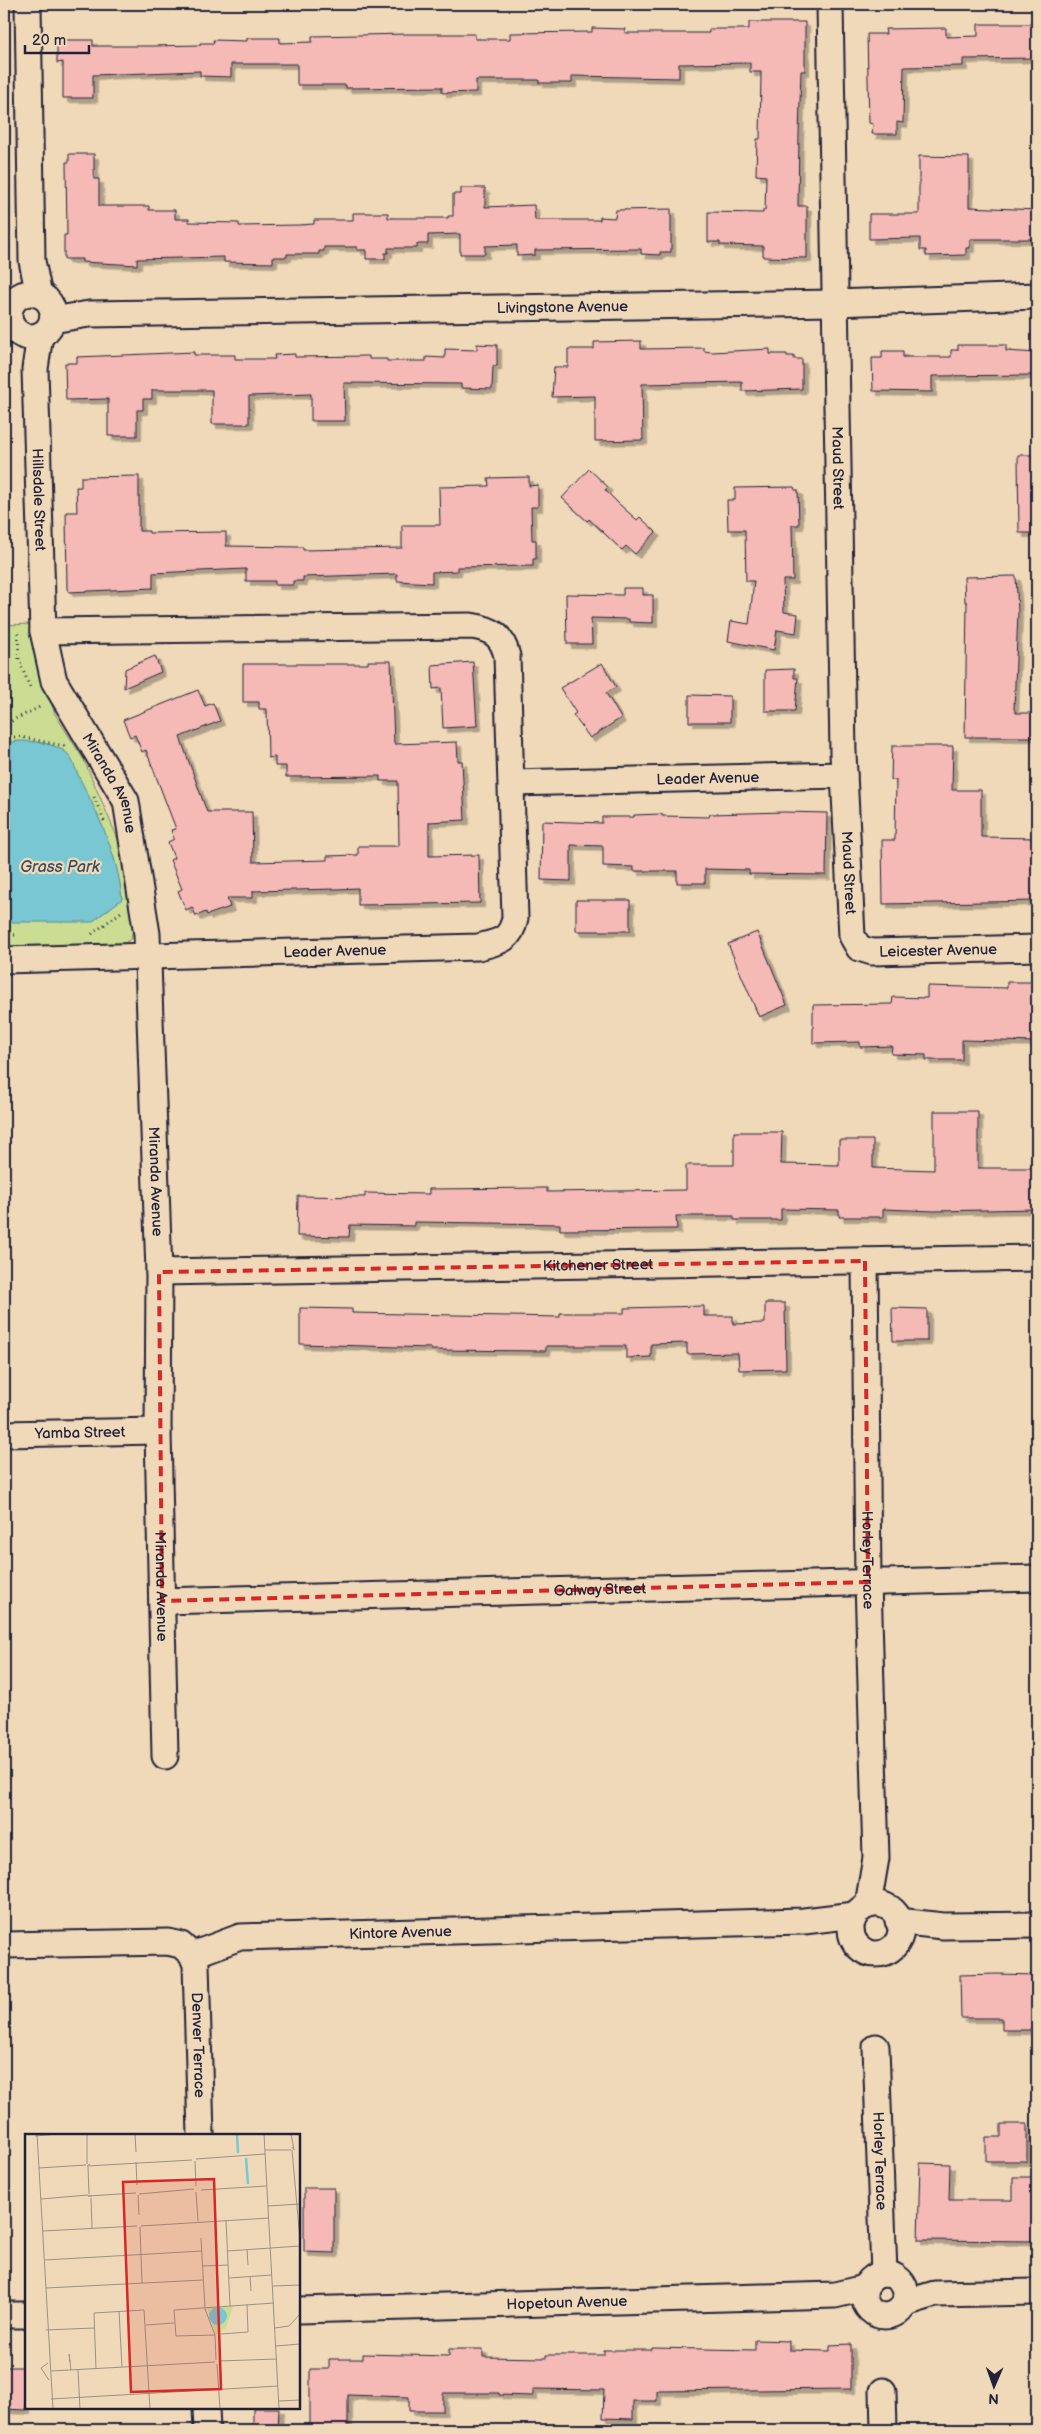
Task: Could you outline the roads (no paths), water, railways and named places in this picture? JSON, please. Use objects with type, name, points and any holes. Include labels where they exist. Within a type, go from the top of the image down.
[{"type":"street","name":"Hillsdale Street","points":[[28,4],[32,261],[25,315],[35,369],[43,631]]},
{"type":"street","name":"Maud Street","points":[[830,4],[844,775],[852,931]]},
{"type":"street","name":"Livingstone Avenue","points":[[25,315],[834,303],[1037,296]]},
{"type":"street","name":"Leader Avenue","points":[[4,960],[478,947],[505,939],[513,930],[516,918],[507,656],[504,644],[498,634],[486,628],[471,626],[43,631]]},
{"type":"street","name":"Miranda Avenue","points":[[43,631],[54,681],[126,801],[147,934],[146,956],[159,1272],[158,1430],[165,1756]]},
{"type":"street","name":"Leader Avenue","points":[[512,784],[844,775]]},
{"type":"street","name":"Leicester Avenue","points":[[852,931],[855,943],[859,948],[872,952],[1037,948]]},
{"type":"street","name":"Kitchener Street","points":[[159,1272],[1037,1258]]},
{"type":"street","name":"Horley Terrace","points":[[865,1260],[868,1582],[877,1920]]},
{"type":"street","name":"Yamba Street","points":[[4,1434],[158,1430]]},
{"type":"street","name":"Galway Street","points":[[162,1601],[1037,1578]]},
{"type":"street","name":"Kintore Avenue","points":[[192,1955],[240,1937],[804,1921],[877,1920],[943,1926],[1037,1925]]},
{"type":"street","points":[[4,1945],[168,1942],[182,1945],[192,1955]]},
{"type":"street","name":"Denver Terrace","points":[[192,1955],[196,1964],[201,2134]]},
{"type":"street","name":"Horley Terrace","points":[[876,2047],[884,2291]]},
{"type":"street","name":"Hopetoun Avenue","points":[[300,2310],[835,2295],[884,2291],[935,2294],[1037,2292]]},
{"type":"street","points":[[4,2316],[25,2315]]},
{"type":"street","points":[[883,2391],[884,2430]]},
{"type":"street","points":[[206,2409],[207,2430]]},
{"type":"water","name":"Grass Park","points":[[19,741],[50,745],[67,753],[94,806],[112,851],[122,899],[92,922],[4,922],[4,743]]}]
